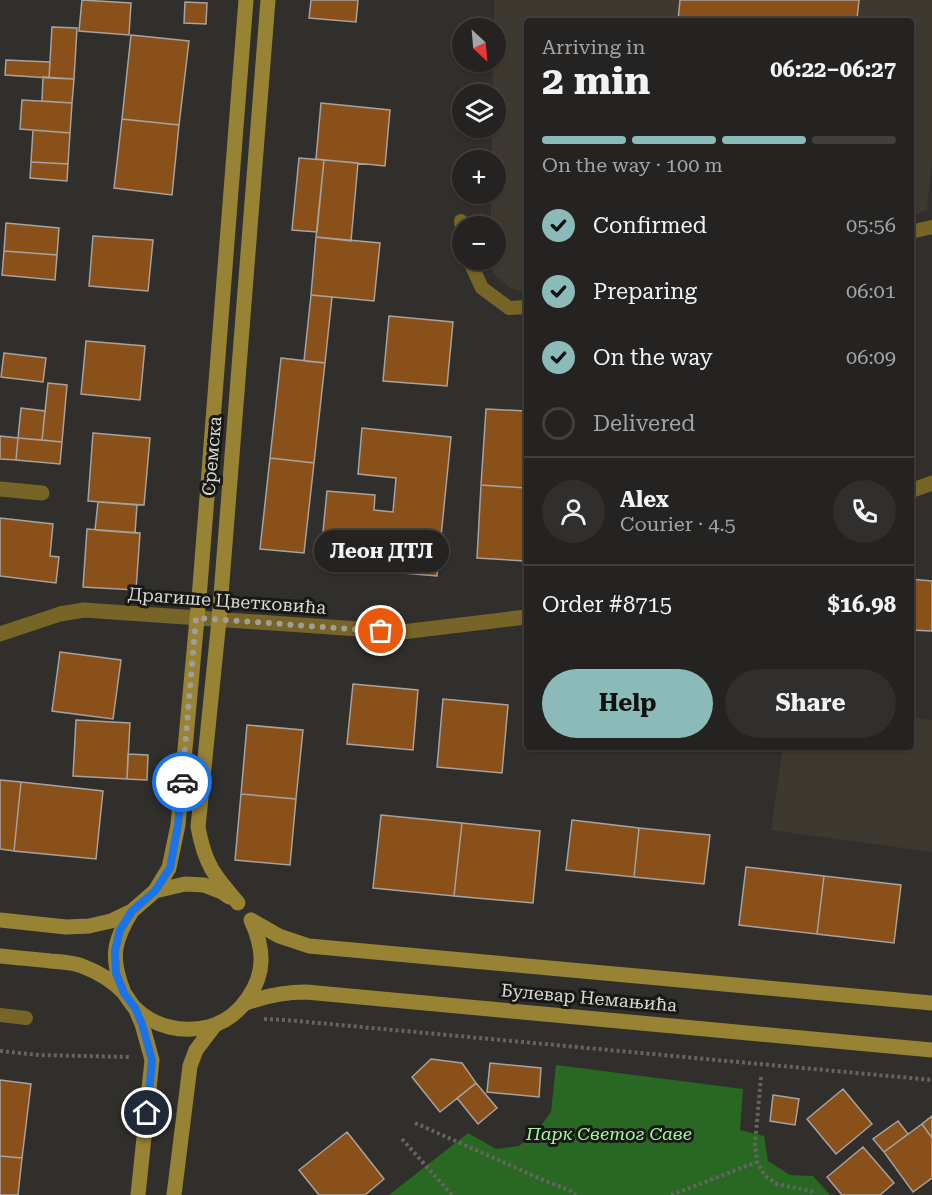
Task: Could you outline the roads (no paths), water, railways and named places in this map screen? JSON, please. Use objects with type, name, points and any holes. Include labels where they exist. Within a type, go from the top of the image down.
[{"type":"street","name":"Сремска","points":[[155,891],[170,868],[178,825],[246,0]]},
{"type":"street","name":"Сремска","points":[[238,903],[216,878],[207,861],[198,827],[219,620],[268,0]]},
{"type":"street","points":[[914,490],[932,483]]},
{"type":"street","points":[[0,489],[42,493]]},
{"type":"street","name":"Драгише Цветковића","points":[[0,634],[60,614],[84,610],[402,632],[524,617]]},
{"type":"street","name":"Булевар Немањића","points":[[0,920],[66,927],[89,926],[111,921],[132,911],[155,891],[185,884],[204,885],[222,892],[238,903],[251,920],[258,936],[261,963],[254,989],[235,1013],[215,1025],[181,1030],[164,1026],[148,1018],[135,1008],[124,993],[94,970],[79,965],[0,956]]},
{"type":"street","name":"Булевар Немањића","points":[[124,993],[116,973],[115,951],[120,930],[132,911]]},
{"type":"street","name":"Булевар Немањића","points":[[251,920],[279,936],[309,946],[932,1003]]},
{"type":"street","name":"Булевар Немањића","points":[[244,1004],[273,994],[306,992],[932,1050]]},
{"type":"street","points":[[135,1008],[152,1060],[138,1195]]},
{"type":"street","points":[[174,1195],[190,1066],[196,1050],[215,1025]]},
{"type":"lane","points":[[914,231],[932,227]]},
{"type":"lane","points":[[474,270],[482,288],[509,308],[524,307]]},
{"type":"lane","points":[[0,1015],[26,1018]]},
{"type":"place","name":"Леон ДТЛ","points":[[381,631]]},
{"type":"park label","name":"Парк Светог Саве","points":[[609,1134]]}]
